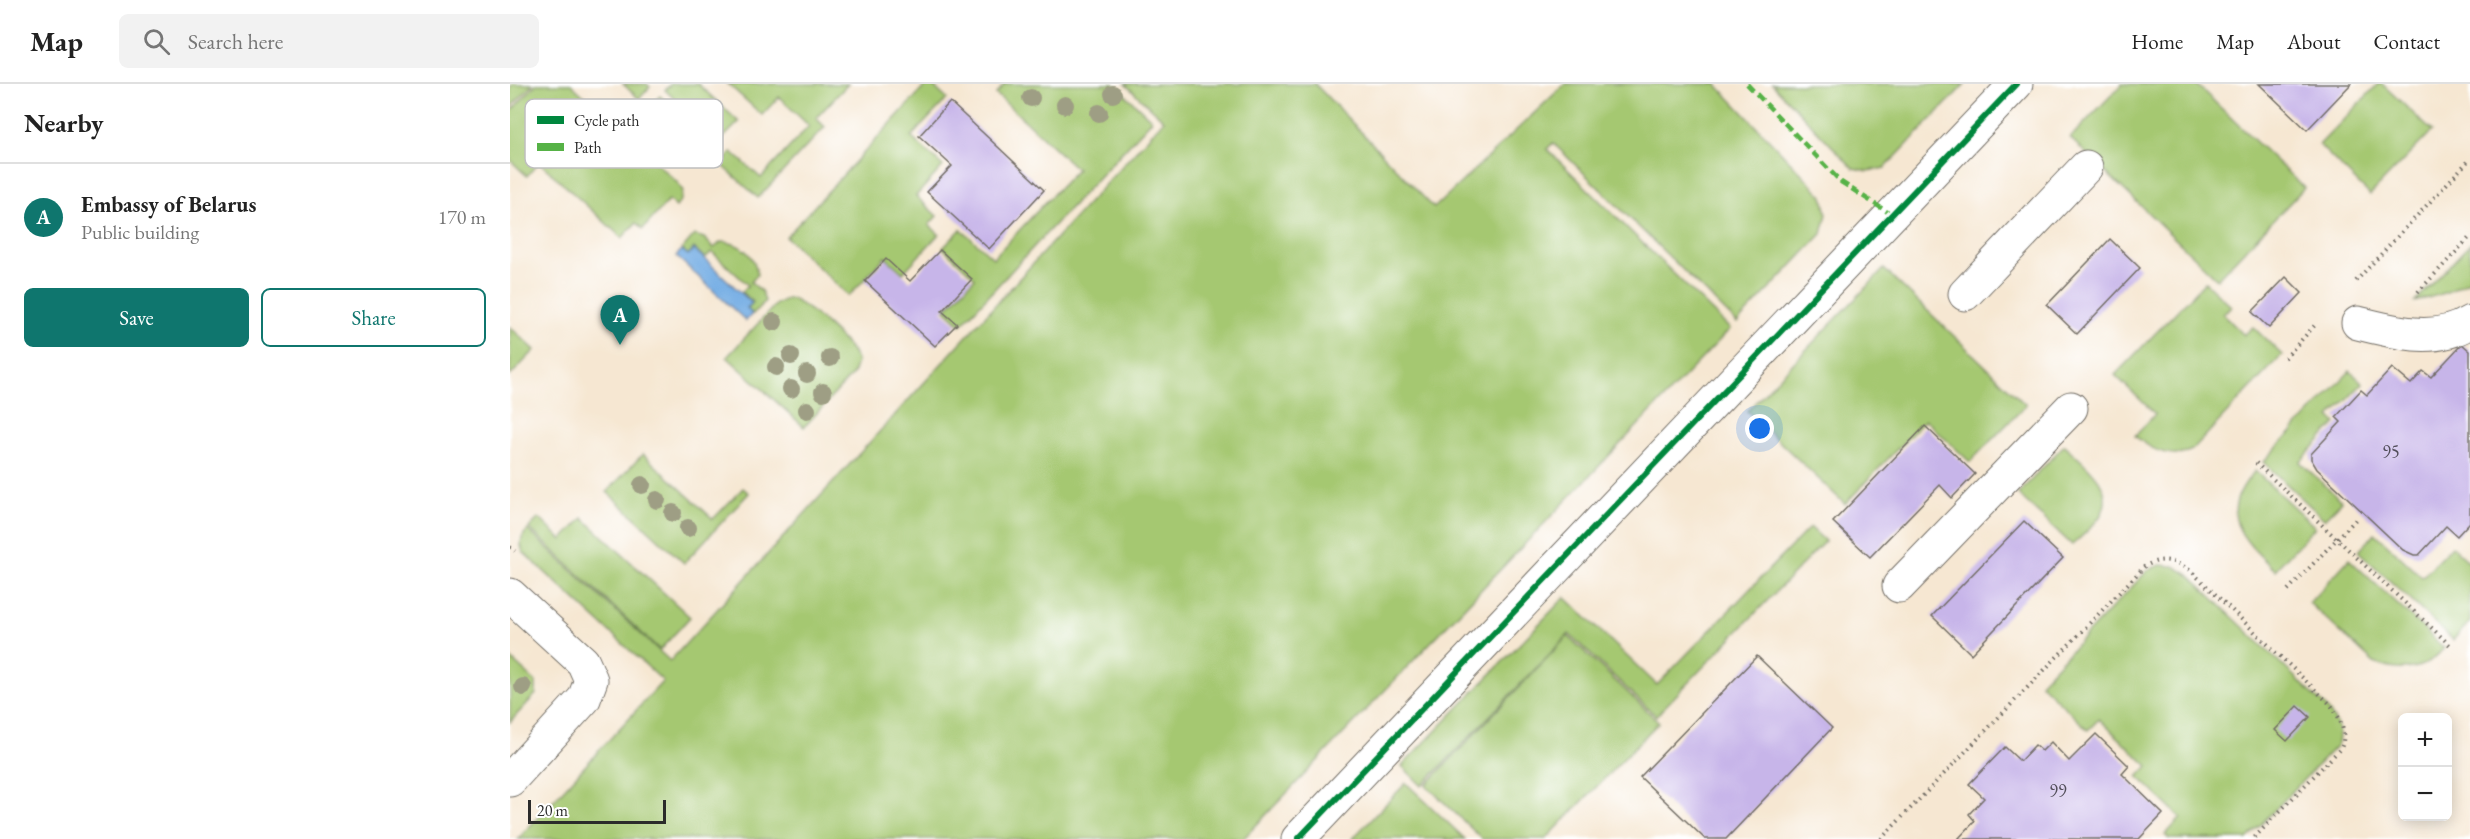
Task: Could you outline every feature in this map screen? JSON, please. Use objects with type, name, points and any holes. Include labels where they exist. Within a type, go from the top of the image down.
[{"type":"street","points":[[1298,839],[2016,84]]},
{"type":"street","points":[[1965,294],[2086,167]]},
{"type":"street","points":[[2358,323],[2411,335],[2430,335],[2462,327],[2470,322]]},
{"type":"street","points":[[1899,586],[2071,408]]},
{"type":"street","points":[[510,595],[583,662],[591,680],[584,699],[510,780]]},
{"type":"path","points":[[2349,289],[2470,159]]},
{"type":"path","points":[[2285,358],[2317,323]]},
{"type":"path","points":[[2256,463],[2452,647]]},
{"type":"path","points":[[2288,590],[2358,517]]},
{"type":"path","points":[[510,547],[515,551]]},
{"type":"path","points":[[1881,839],[2144,567],[2159,560],[2166,560],[2176,562],[2191,571],[2330,704],[2338,715],[2343,731],[2344,741],[2341,748],[2253,839]]},
{"type":"green space","points":[[513,84],[533,84],[510,108],[510,88]]},
{"type":"green space","points":[[536,84],[571,84],[587,99],[525,99],[525,168],[534,168],[527,176],[510,160],[510,112]]},
{"type":"green space","points":[[623,84],[647,84],[650,87],[639,99]]},
{"type":"green space","points":[[671,84],[698,84],[714,99],[675,99],[665,90]]},
{"type":"green space","points":[[728,84],[848,84],[816,118],[825,127],[758,198],[723,166],[723,162],[732,152],[761,178],[809,126],[779,97],[762,115]]},
{"type":"green space","points":[[927,84],[931,84],[947,99],[911,137],[943,166],[916,196],[937,216],[929,225],[939,234],[903,273],[885,257],[849,296],[786,237]]},
{"type":"green space","points":[[1005,84],[1114,84],[1152,120],[961,325],[945,310],[975,278],[943,248],[961,229],[993,258],[1077,169],[996,94]]},
{"type":"green space","points":[[1125,84],[1315,84],[1434,208],[1565,84],[1716,84],[1823,196],[1827,214],[1822,234],[1737,323],[1553,143],[1547,149],[1730,329],[1243,839],[518,839],[663,681],[523,552],[521,543],[526,532],[528,530],[670,661],[1164,120]]},
{"type":"green space","points":[[1772,84],[1965,84],[1885,168],[1868,171],[1853,168]]},
{"type":"green space","points":[[2122,84],[2196,84],[2304,188],[2217,279],[2070,138]]},
{"type":"green space","points":[[2378,84],[2382,84],[2432,131],[2370,195],[2319,145]]},
{"type":"green space","points":[[723,107],[739,122],[723,138]]},
{"type":"green space","points":[[546,168],[662,168],[683,191],[681,200],[676,207],[669,200],[643,229],[636,223],[622,238]]},
{"type":"green space","points":[[694,235],[704,238],[714,248],[721,242],[734,244],[746,251],[754,261],[757,275],[751,282],[762,292],[765,301],[753,314],[747,309],[753,302],[742,292],[748,285],[712,252],[705,258],[694,248],[688,255],[682,249]]},
{"type":"green space","points":[[2470,244],[2470,280],[2447,292],[2415,302]]},
{"type":"green space","points":[[1884,269],[2026,405],[1970,462],[1925,420],[1845,504],[1747,411]]},
{"type":"green space","points":[[2205,282],[2231,306],[2223,314],[2244,335],[2253,327],[2282,355],[2192,450],[2169,454],[2148,446],[2135,436],[2155,414],[2115,375]]},
{"type":"green space","points":[[788,298],[805,307],[827,325],[847,346],[857,362],[853,374],[804,427],[727,357],[776,304]]},
{"type":"green space","points":[[510,327],[535,350],[510,376]]},
{"type":"green space","points":[[2350,371],[2363,383],[2330,417],[2336,423],[2300,462],[2342,501],[2324,519],[2263,462]]},
{"type":"green space","points":[[2064,445],[2089,468],[2102,486],[2105,496],[2104,507],[2099,518],[2072,545],[2018,494]]},
{"type":"green space","points":[[643,454],[713,519],[743,488],[749,493],[684,563],[607,492]]},
{"type":"green space","points":[[2255,471],[2315,527],[2275,570],[2252,547],[2237,524],[2235,513],[2237,500],[2243,486]]},
{"type":"green space","points":[[539,518],[562,540],[583,518],[690,617],[660,650],[529,528]]},
{"type":"green space","points":[[1810,527],[1825,541],[1656,716],[1569,634],[1422,786],[1402,766],[1565,597],[1657,685]]},
{"type":"green space","points":[[2375,533],[2422,577],[2452,546],[2470,563],[2470,622],[2453,640],[2358,551]]},
{"type":"green space","points":[[2349,559],[2444,648],[2437,656],[2421,666],[2403,669],[2394,669],[2374,663],[2309,603]]},
{"type":"green space","points":[[2160,565],[2174,566],[2188,574],[2326,707],[2337,725],[2339,740],[2337,745],[2247,839],[2169,839],[2165,835],[2181,818],[2138,777],[2148,766],[2099,719],[2088,730],[2040,683],[2148,570]]},
{"type":"green space","points":[[1568,636],[1659,722],[1546,839],[1482,839],[1426,785]]},
{"type":"green space","points":[[510,658],[536,682],[536,694],[510,722]]},
{"type":"green space","points":[[1406,783],[1465,839],[1352,839]]},
{"type":"water","points":[[694,249],[752,303],[747,308],[752,314],[746,321],[676,256],[682,250],[688,255]]},
{"type":"building","points":[[2259,84],[2351,84],[2307,130]]},
{"type":"building","points":[[950,102],[1044,190],[989,249],[927,192],[952,166],[919,136]]},
{"type":"building","points":[[2110,239],[2140,268],[2077,334],[2047,305]]},
{"type":"building","points":[[940,250],[972,279],[942,311],[957,324],[935,346],[865,281],[886,259],[910,281]]},
{"type":"building","points":[[2286,277],[2302,293],[2269,328],[2252,312]]},
{"type":"building","points":[[2462,344],[2470,351],[2470,522],[2457,536],[2446,526],[2419,555],[2414,555],[2403,550],[2317,469],[2311,459],[2311,454],[2341,422],[2336,417],[2361,390],[2367,395],[2392,368],[2411,384],[2423,371],[2431,377]]},
{"type":"building","points":[[1925,426],[1975,474],[1952,498],[1940,485],[1870,557],[1833,522]]},
{"type":"building","points":[[2024,521],[2063,558],[1971,654],[1932,616]]},
{"type":"building","points":[[1757,656],[1832,728],[1726,839],[1705,839],[1640,777]]},
{"type":"building","points":[[2298,706],[2310,717],[2287,741],[2275,730]]},
{"type":"building","points":[[2096,734],[2129,766],[2122,774],[2163,814],[2139,839],[1958,839],[1975,821],[1969,814],[1984,798],[1969,784],[2005,747],[2020,761],[2035,745],[2042,751],[2051,742],[2069,761]]},
{"type":"marked path","points":[[1747,84],[1841,182],[1892,215]]},
{"type":"cycle path","points":[[1298,839],[2016,84]]},
{"type":"place","name":"Embassy of Belarus","points":[[620,345]]}]
